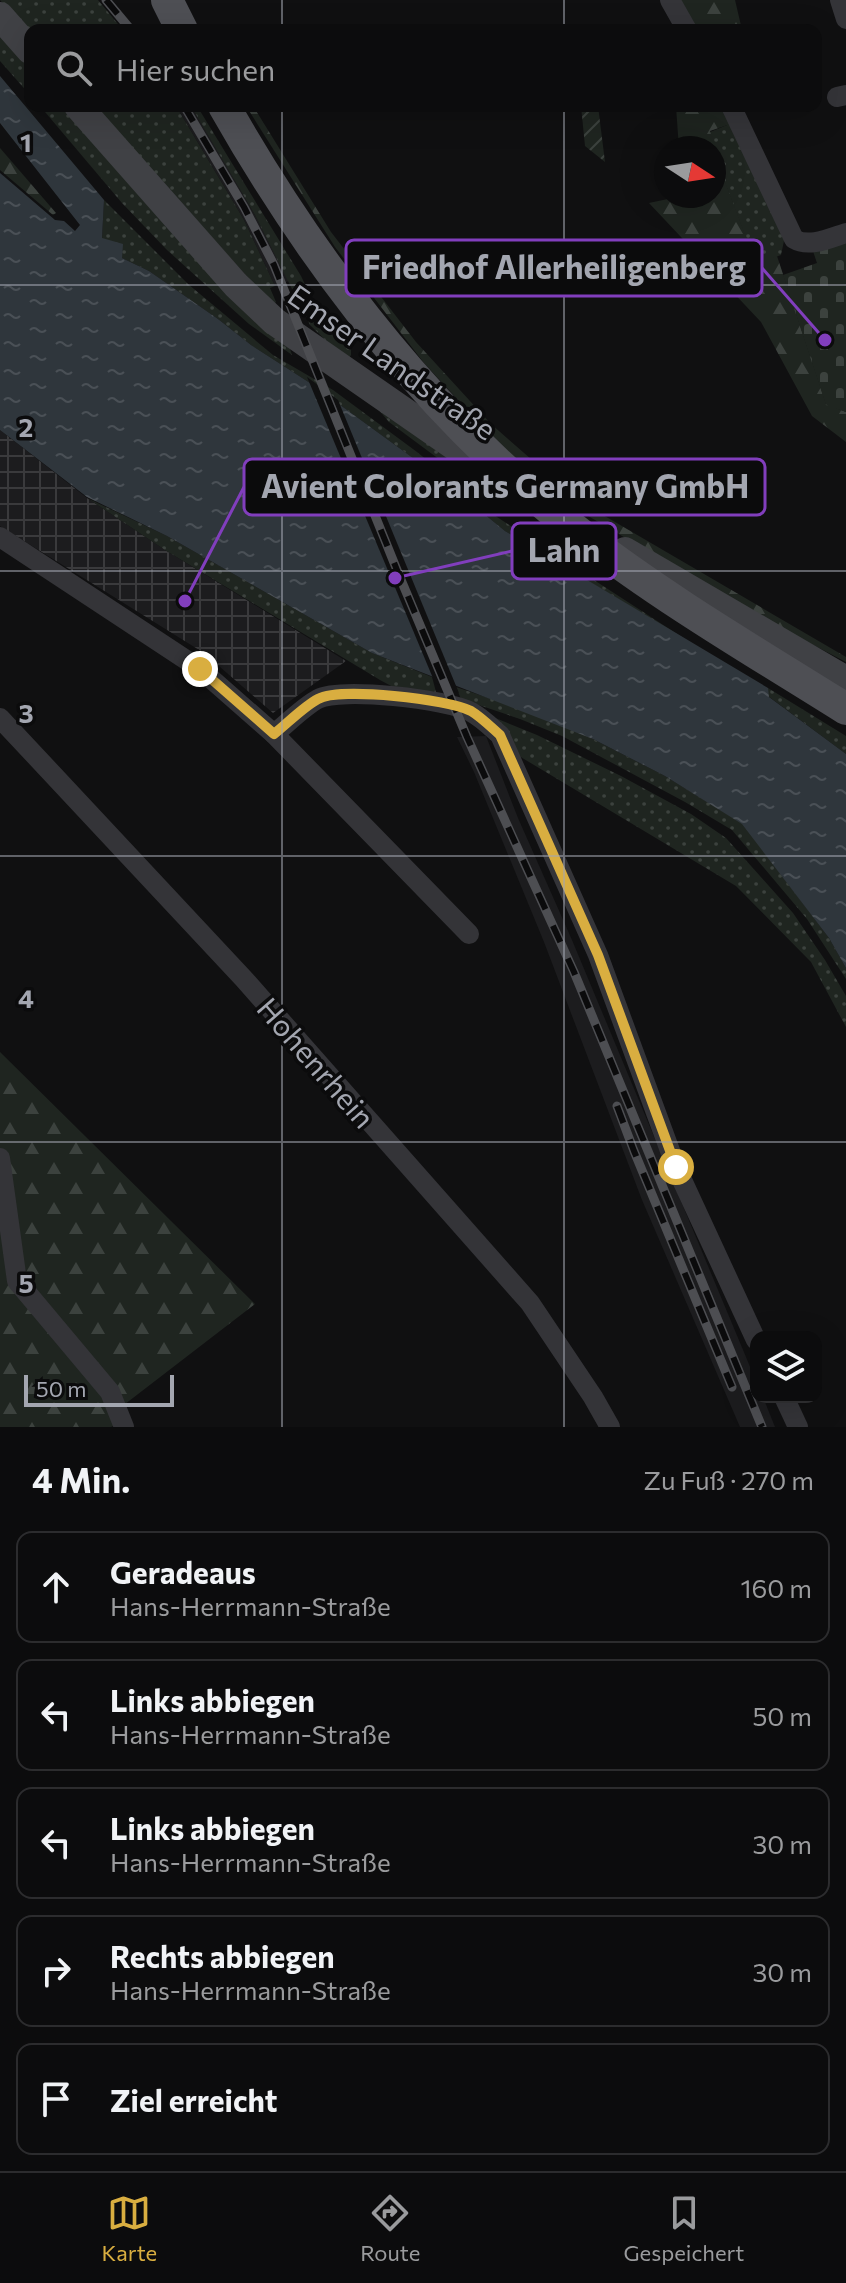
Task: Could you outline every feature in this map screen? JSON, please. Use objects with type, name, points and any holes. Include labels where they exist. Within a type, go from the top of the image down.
[{"type":"main road","points":[[167,0],[179,24]]},
{"type":"main road","points":[[228,112],[294,219],[342,287],[415,375],[494,459],[559,516],[628,569],[846,709]]},
{"type":"street","points":[[670,0],[684,24]]},
{"type":"street","points":[[840,0],[846,19]]},
{"type":"street","points":[[0,16],[24,43]]},
{"type":"street","name":"Emser Landstraße","points":[[83,112],[236,285],[274,321],[506,482],[846,680]]},
{"type":"street","points":[[734,112],[794,239],[810,243],[846,233]]},
{"type":"street","points":[[0,537],[200,669],[274,734],[469,934]]},
{"type":"street","points":[[274,734],[320,698],[348,692],[426,698],[470,711],[500,735],[598,955],[676,1167],[752,1331]]},
{"type":"street","name":"Hohenrhein","points":[[0,718],[243,978],[530,1303],[610,1427]]},
{"type":"street","points":[[0,1158],[17,1281],[110,1392],[124,1427]]},
{"type":"street","points":[[787,1403],[798,1427]]},
{"type":"shaded area","points":[[180,112],[195,112],[255,215],[289,281],[275,286],[244,220]]},
{"type":"shaded area","points":[[0,430],[87,498],[165,550],[346,661],[273,713],[204,653],[0,526]]},
{"type":"shaded area","points":[[486,736],[750,1367],[750,1403],[765,1403],[775,1427],[740,1427],[642,1200],[544,942],[457,737]]},
{"type":"green space","points":[[0,0],[98,0],[118,24],[24,24],[24,28]]},
{"type":"green space","points":[[672,0],[735,0],[741,24],[672,24]]},
{"type":"green space","points":[[0,29],[24,56],[24,88],[0,61]]},
{"type":"green space","points":[[45,112],[73,112],[289,346],[292,355],[249,324],[167,250],[122,203]]},
{"type":"green space","points":[[98,112],[180,112],[244,220],[275,286],[270,288],[276,302],[273,305]]},
{"type":"green space","points":[[195,112],[201,112],[309,293],[295,295],[255,215]]},
{"type":"green space","points":[[250,112],[257,112],[331,232],[416,342],[491,424],[579,501],[846,657],[846,662],[752,613],[568,504],[495,440],[424,363],[335,247]]},
{"type":"green space","points":[[582,112],[599,112],[605,162],[585,146]]},
{"type":"green space","points":[[676,112],[742,112],[745,119],[710,131],[712,136],[678,136]]},
{"type":"green space","points":[[732,123],[785,236],[781,255],[756,264],[726,185],[726,136],[711,136],[710,132]]},
{"type":"green space","points":[[0,148],[56,213],[53,215],[0,170]]},
{"type":"green space","points":[[726,184],[756,263],[777,256],[826,404],[846,412],[846,442],[812,416],[761,322],[649,203],[654,202],[654,208],[726,208]]},
{"type":"green space","points":[[104,200],[188,284],[273,355],[333,390],[417,452],[497,517],[691,643],[505,531],[439,477],[310,383],[251,345],[149,271],[122,258],[102,239]]},
{"type":"green space","points":[[846,241],[846,412],[826,405],[783,275],[817,263],[813,251]]},
{"type":"green space","points":[[319,307],[351,350],[347,361],[310,325],[304,312]]},
{"type":"green space","points":[[378,409],[470,472],[507,506],[503,509],[497,507],[389,422]]},
{"type":"green space","points":[[87,498],[167,536],[372,653],[432,677],[436,692],[395,688],[380,680],[165,550]]},
{"type":"green space","points":[[456,687],[533,713],[593,739],[665,776],[743,824],[829,938],[846,968],[846,979],[807,919],[732,830],[562,736],[461,699]]},
{"type":"green space","points":[[768,688],[846,736],[846,754],[768,696]]},
{"type":"green space","points":[[493,717],[621,776],[691,814],[726,838],[793,913],[825,960],[846,996],[846,1027],[811,962],[736,886],[514,753]]},
{"type":"green space","points":[[0,1052],[255,1304],[116,1411],[121,1423],[111,1427],[0,1427]]},
{"type":"water","points":[[0,76],[24,105],[24,112],[30,112],[104,200],[102,238],[123,244],[122,258],[149,271],[251,345],[310,383],[439,477],[505,531],[768,688],[769,697],[846,754],[846,968],[829,938],[742,824],[665,776],[593,739],[372,653],[167,536],[87,497],[0,430],[0,173],[55,220],[64,221],[75,231],[80,225],[0,123]]},
{"type":"pier","points":[[307,377],[338,400],[459,693],[435,683]]},
{"type":"railway","points":[[106,0],[126,24]]},
{"type":"railway","points":[[188,112],[244,207],[274,265],[467,737],[574,972],[762,1427]]},
{"type":"railway","points":[[617,1106],[732,1387]]},
{"type":"place","name":"Friedhof Allerheiligenberg","points":[[825,340]]},
{"type":"place","name":"Lahn","points":[[395,578]]},
{"type":"place","name":"Avient Colorants Germany GmbH","points":[[185,601]]},
{"type":"route","points":[[200,669],[274,734],[320,698],[348,692],[426,698],[470,711],[500,735],[598,955],[676,1167]]}]
